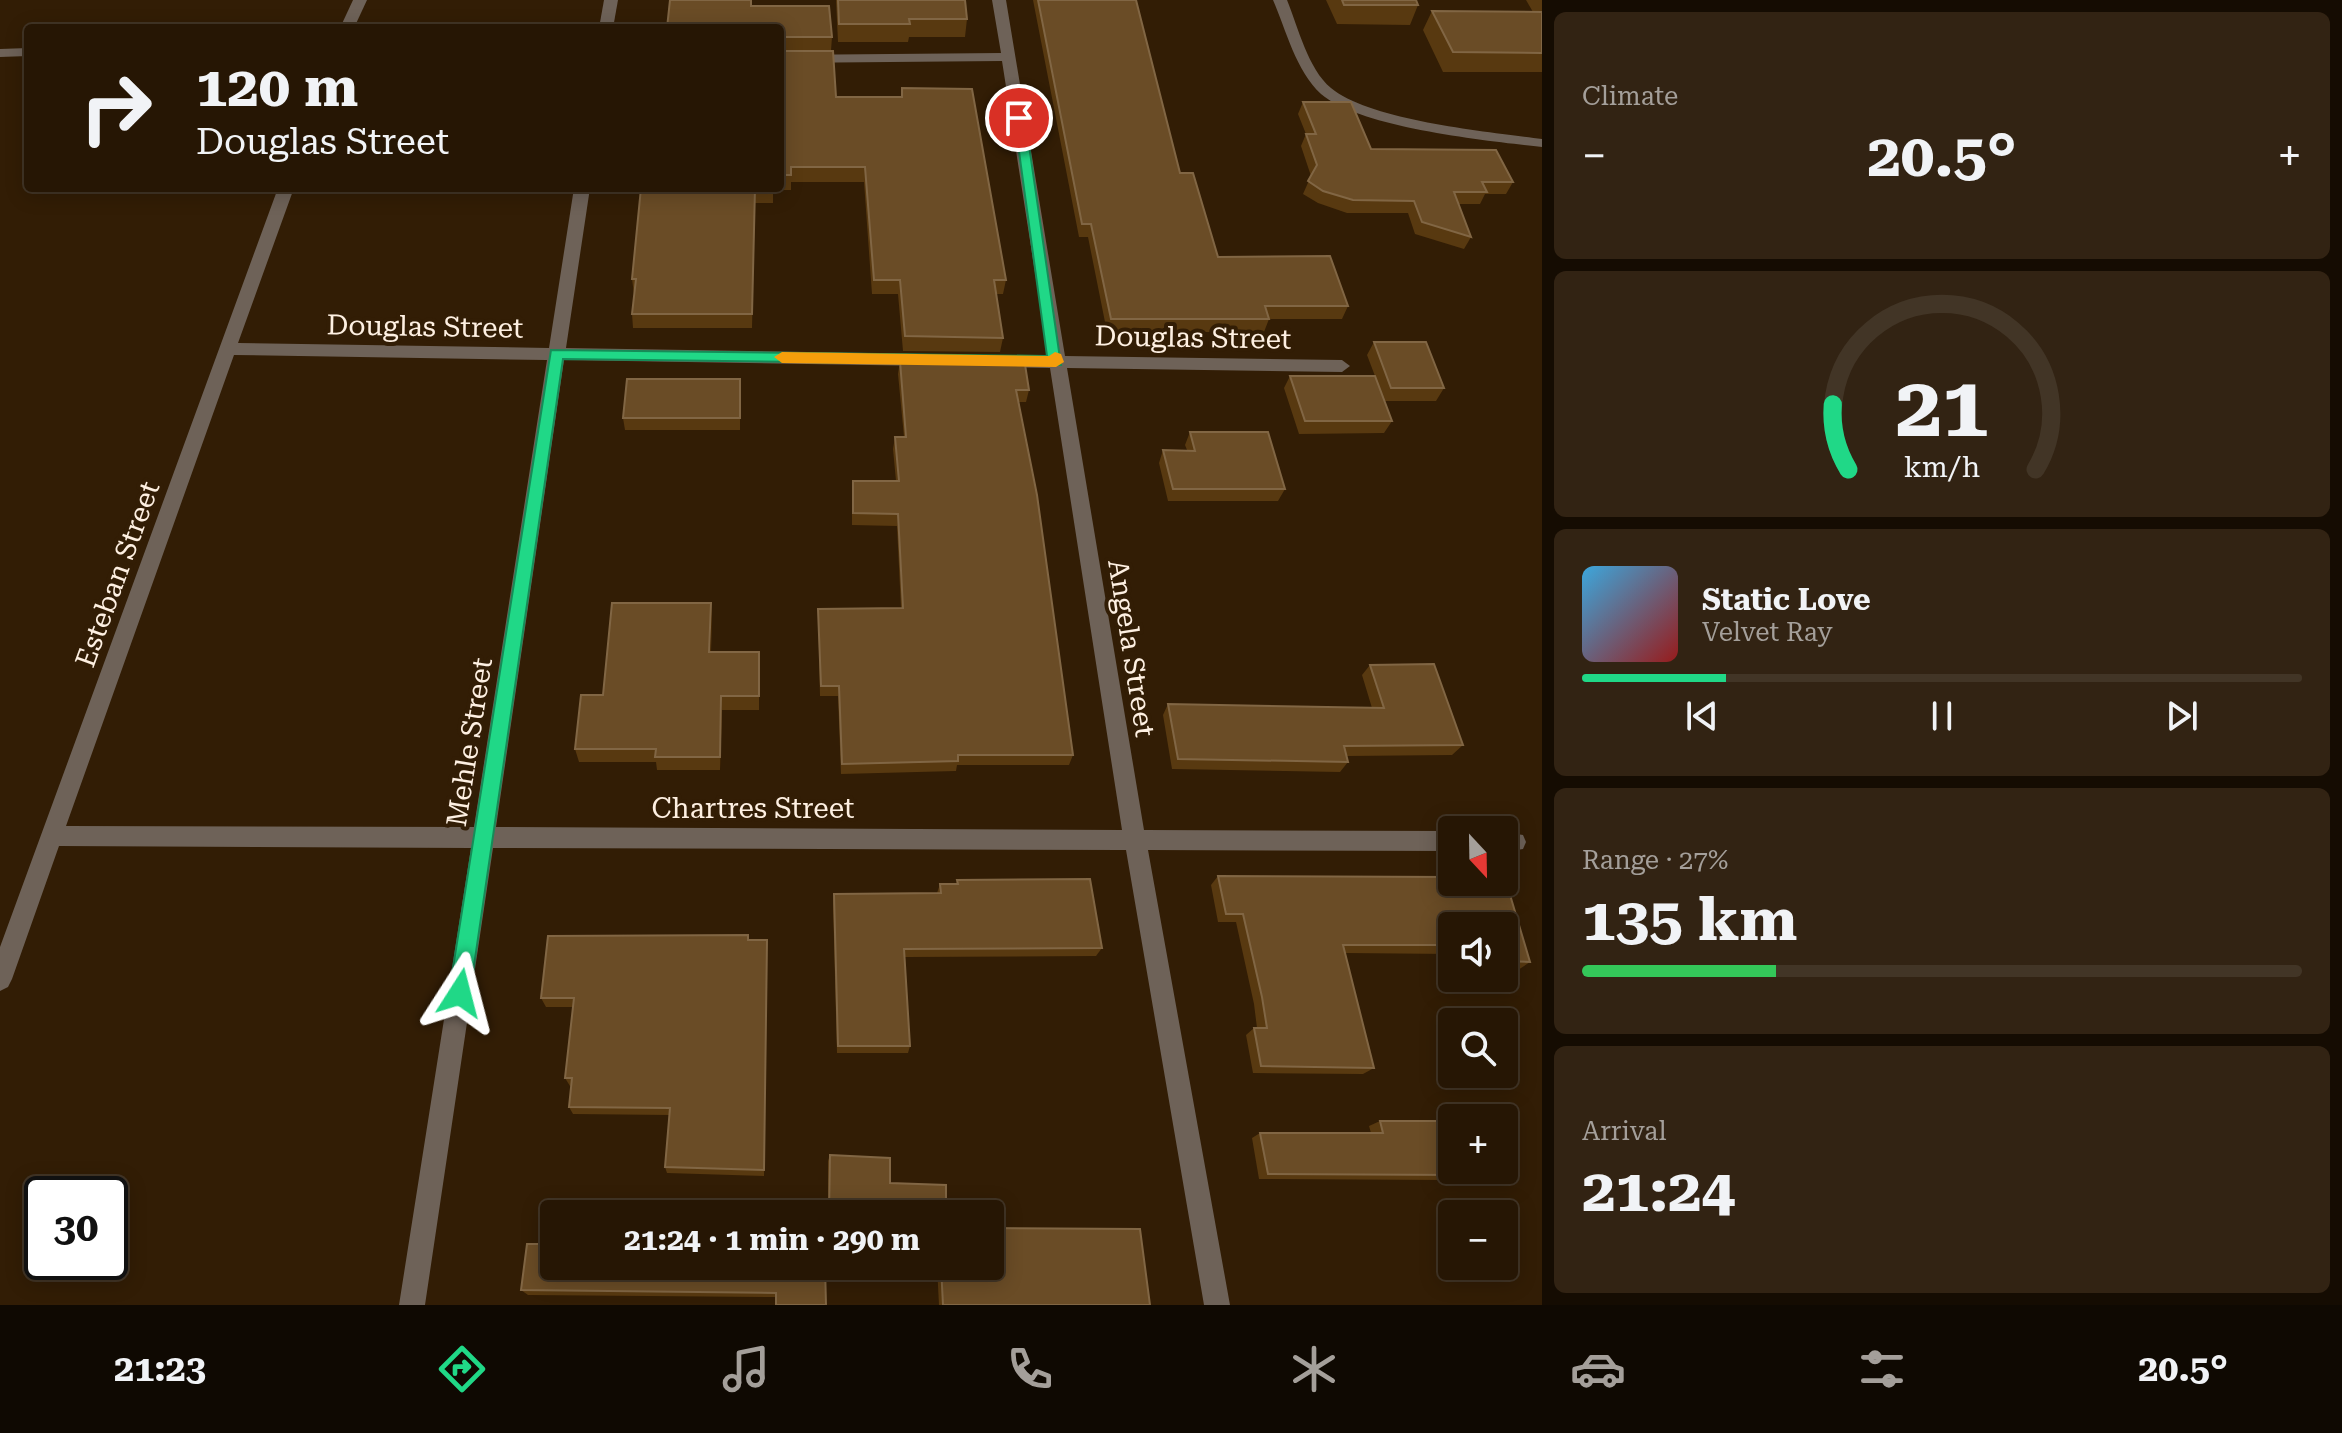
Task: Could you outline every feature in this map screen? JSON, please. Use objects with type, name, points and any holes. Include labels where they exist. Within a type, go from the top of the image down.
[{"type":"street","points":[[349,24],[360,0]]},
{"type":"street","points":[[607,24],[611,0]]},
{"type":"street","name":"Angela Street","points":[[999,0],[1135,840],[1217,1305]]},
{"type":"street","points":[[1280,0],[1316,78],[1328,93],[1431,126],[1542,143]]},
{"type":"street","points":[[0,53],[24,52]]},
{"type":"street","points":[[784,59],[1009,57]]},
{"type":"street","name":"Esteban Street","points":[[0,979],[285,192]]},
{"type":"street","name":"Mehle Street","points":[[412,1305],[581,192]]},
{"type":"street","name":"Douglas Street","points":[[227,349],[947,360]]},
{"type":"street","name":"Douglas Street","points":[[978,360],[1342,366]]},
{"type":"street","name":"Chartres Street","points":[[54,836],[1438,841]]},
{"type":"building","points":[[670,0],[751,0],[751,6],[829,6],[832,37],[784,37],[784,24],[667,24]]},
{"type":"building","points":[[838,0],[965,0],[967,19],[909,19],[910,24],[839,24]]},
{"type":"building","points":[[1038,0],[1136,0],[1180,173],[1193,173],[1218,257],[1330,256],[1348,306],[1265,306],[1269,319],[1111,319],[1091,224],[1082,224]]},
{"type":"building","points":[[1342,0],[1416,0],[1418,5],[1344,5]]},
{"type":"building","points":[[1432,11],[1542,12],[1542,53],[1453,52]]},
{"type":"building","points":[[784,51],[833,51],[836,97],[902,97],[902,88],[972,89],[1006,280],[994,280],[1003,338],[905,336],[900,280],[874,280],[865,167],[791,167],[791,175],[784,175]]},
{"type":"building","points":[[1303,102],[1351,102],[1371,149],[1496,150],[1513,182],[1482,182],[1487,192],[1454,192],[1471,237],[1422,222],[1414,201],[1353,200],[1323,191],[1308,181],[1317,165],[1306,134],[1316,134]]},
{"type":"building","points":[[641,192],[755,192],[752,314],[632,314],[636,279],[632,279]]},
{"type":"building","points":[[1374,342],[1426,342],[1444,388],[1391,388]]},
{"type":"building","points":[[907,356],[1024,358],[1029,390],[1016,390],[1037,495],[1073,755],[958,755],[958,761],[842,764],[839,686],[821,686],[818,609],[903,608],[898,514],[853,513],[853,481],[899,481],[895,437],[906,437],[900,361],[907,361]]},
{"type":"building","points":[[1290,376],[1375,376],[1392,421],[1305,421]]},
{"type":"building","points":[[627,379],[740,379],[740,418],[623,418]]},
{"type":"building","points":[[1190,432],[1268,432],[1285,489],[1173,489],[1163,450],[1195,451]]},
{"type":"building","points":[[612,603],[711,603],[709,652],[759,652],[759,696],[721,696],[720,757],[655,757],[656,749],[575,749],[581,695],[603,695]]},
{"type":"building","points":[[1434,664],[1463,745],[1344,746],[1348,762],[1178,759],[1168,704],[1384,708],[1370,665]]},
{"type":"building","points":[[1218,876],[1438,877],[1438,896],[1510,896],[1515,912],[1438,912],[1438,945],[1343,945],[1374,1068],[1261,1066],[1254,1028],[1267,1028],[1243,914],[1226,914]]},
{"type":"building","points":[[1090,879],[1102,948],[904,949],[910,1046],[838,1046],[834,894],[941,893],[940,884],[958,884],[957,880]]},
{"type":"building","points":[[1518,922],[1530,962],[1518,962]]},
{"type":"building","points":[[748,935],[748,940],[767,940],[764,1170],[665,1167],[670,1108],[569,1107],[572,1078],[565,1078],[574,998],[541,998],[548,936]]},
{"type":"building","points":[[1380,1121],[1438,1121],[1438,1175],[1268,1174],[1260,1133],[1383,1133]]},
{"type":"building","points":[[830,1155],[890,1158],[890,1183],[946,1185],[946,1200],[829,1200]]},
{"type":"building","points":[[1004,1228],[1140,1229],[1150,1305],[943,1305],[942,1280],[1004,1280]]},
{"type":"building","points":[[527,1244],[540,1244],[540,1280],[825,1280],[826,1305],[776,1305],[776,1293],[521,1290]]},
{"type":"slow traffic","points":[[782,357],[1056,362],[1055,358]]},
{"type":"route","points":[[460,993],[556,354],[1056,362],[1019,118]]}]
